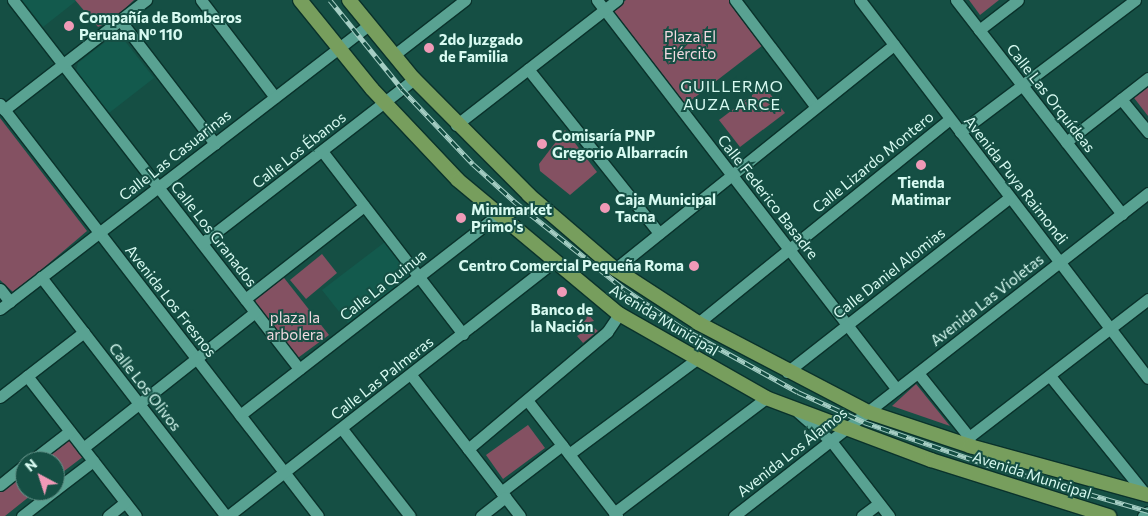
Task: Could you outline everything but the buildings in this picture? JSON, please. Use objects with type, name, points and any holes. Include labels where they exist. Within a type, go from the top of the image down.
[{"type":"main road","name":"Avenida Municipal","points":[[300,0],[338,49],[384,102],[452,174],[497,216],[619,314],[766,398],[795,410],[931,460],[1109,516]]},
{"type":"main road","name":"Avenida Municipal","points":[[349,0],[414,80],[529,195],[615,269],[698,323],[788,372],[868,412],[1147,495]]},
{"type":"street","name":"Calle Los Granados","points":[[13,0],[299,369]]},
{"type":"street","points":[[2,107],[63,64],[146,0]]},
{"type":"street","points":[[201,0],[275,97]]},
{"type":"street","points":[[394,55],[465,0]]},
{"type":"street","name":"Calle Federico Basadre","points":[[597,0],[897,389]]},
{"type":"street","points":[[456,124],[617,0]]},
{"type":"street","points":[[735,0],[816,107]]},
{"type":"street","name":"Avenida Puya Raimondi","points":[[860,0],[1148,378]]},
{"type":"street","name":"Calle Las Orquídeas","points":[[956,0],[1122,214]]},
{"type":"street","points":[[980,30],[1018,0]]},
{"type":"street","points":[[960,132],[1135,0]]},
{"type":"street","points":[[120,20],[215,144]]},
{"type":"street","name":"Calle Las Casuarinas","points":[[0,309],[369,25]]},
{"type":"street","points":[[615,269],[894,45]]},
{"type":"street","points":[[528,69],[659,233]]},
{"type":"street","points":[[1066,142],[1148,78]]},
{"type":"street","name":"Calle Los Ébanos","points":[[202,243],[414,80]]},
{"type":"street","points":[[1122,99],[1148,132]]},
{"type":"street","name":"Avenida Los Fresnos","points":[[2,107],[318,516]]},
{"type":"street","name":"Calle Lizardo Montero","points":[[698,323],[950,119]]},
{"type":"street","points":[[322,151],[463,334]]},
{"type":"street","name":"Avenida Las Violetas","points":[[868,412],[1148,193]]},
{"type":"street","name":"Calle Daniel Alomias","points":[[788,372],[1010,197]]},
{"type":"street","points":[[245,299],[364,206]]},
{"type":"street","name":"Calle La Quinua","points":[[240,415],[497,216]]},
{"type":"street","name":"Calle Las Palmeras","points":[[227,516],[342,429],[553,262]]},
{"type":"street","name":"Calle Los Olivos","points":[[41,277],[227,516]]},
{"type":"street","points":[[0,289],[10,302]]},
{"type":"street","points":[[918,373],[970,442],[1148,299]]},
{"type":"street","points":[[83,448],[255,312]]},
{"type":"street","points":[[468,449],[606,332],[619,314]]},
{"type":"street","points":[[0,397],[84,332]]},
{"type":"street","points":[[569,454],[697,359]]},
{"type":"street","points":[[411,375],[520,516]]},
{"type":"street","points":[[27,376],[136,516]]},
{"type":"street","points":[[1050,376],[1147,495]]},
{"type":"street","points":[[527,400],[616,514],[766,398]]},
{"type":"street","points":[[795,410],[831,441],[889,516]]},
{"type":"street","name":"Avenida Los Álamos","points":[[734,516],[868,412]]},
{"type":"street","points":[[342,429],[410,516]]},
{"type":"street","points":[[44,451],[70,431]]},
{"type":"street","points":[[481,516],[562,445]]},
{"type":"street","points":[[65,483],[93,461]]},
{"type":"street","points":[[0,485],[15,473]]},
{"type":"street","points":[[22,516],[42,501]]},
{"type":"street","points":[[108,516],[125,502]]},
{"type":"street","points":[[862,516],[879,503]]},
{"type":"street","points":[[1143,516],[1148,512]]},
{"type":"shaded area","points":[[22,0],[75,0],[76,1],[43,27]]},
{"type":"shaded area","points":[[113,36],[121,36],[154,78],[109,113],[76,71],[78,63]]},
{"type":"shaded area","points":[[385,242],[411,275],[348,323],[322,290]]},
{"type":"green space","points":[[75,0],[134,0],[113,20],[98,27]]},
{"type":"green space","name":"Plaza El Ejército","points":[[626,0],[729,0],[763,45],[681,108],[609,13]]},
{"type":"green space","points":[[969,0],[999,0],[980,15]]},
{"type":"green space","points":[[1148,81],[1148,116],[1131,94]]},
{"type":"green space","points":[[764,86],[785,113],[740,147],[719,120]]},
{"type":"green space","points":[[0,118],[87,231],[14,293],[0,280]]},
{"type":"green space","points":[[565,130],[597,172],[570,195],[540,171],[539,164]]},
{"type":"green space","points":[[322,254],[337,273],[306,299],[290,280]]},
{"type":"green space","name":"plaza la arbolera","points":[[281,274],[329,335],[295,360],[255,307],[256,294]]},
{"type":"green space","points":[[589,315],[594,321],[585,323],[574,332],[571,329]]},
{"type":"green space","points":[[592,326],[598,331],[583,343],[577,336]]},
{"type":"green space","points":[[916,384],[950,426],[892,406]]},
{"type":"green space","points":[[528,425],[545,448],[503,479],[486,455]]},
{"type":"green space","points":[[66,433],[84,456],[65,470],[65,451],[45,451]]},
{"type":"green space","points":[[15,480],[15,501],[24,501],[5,516],[0,516],[0,492]]},
{"type":"railway","points":[[330,0],[402,89],[473,164],[515,202],[623,288],[682,328],[798,392],[864,422],[985,464],[1148,511]]},
{"type":"place","name":"Compañía de Bomberos Peruana Nº 110","points":[[69,26]]},
{"type":"place","name":"2do Juzgado de Familia","points":[[429,48]]},
{"type":"place","name":"Comisaría PNP Gregorio Albarracín","points":[[542,144]]},
{"type":"place","name":"Tienda Matimar","points":[[921,165]]},
{"type":"place","name":"Caja Municipal Tacna","points":[[605,208]]},
{"type":"place","name":"Minimarket Primo's","points":[[461,218]]},
{"type":"place","name":"Centro Comercial Pequeña Roma","points":[[694,266]]},
{"type":"place","name":"Banco de la Nación","points":[[562,292]]},
{"type":"district","name":"GUILLERMO AUZA ARCE","points":[[732,95]]}]
